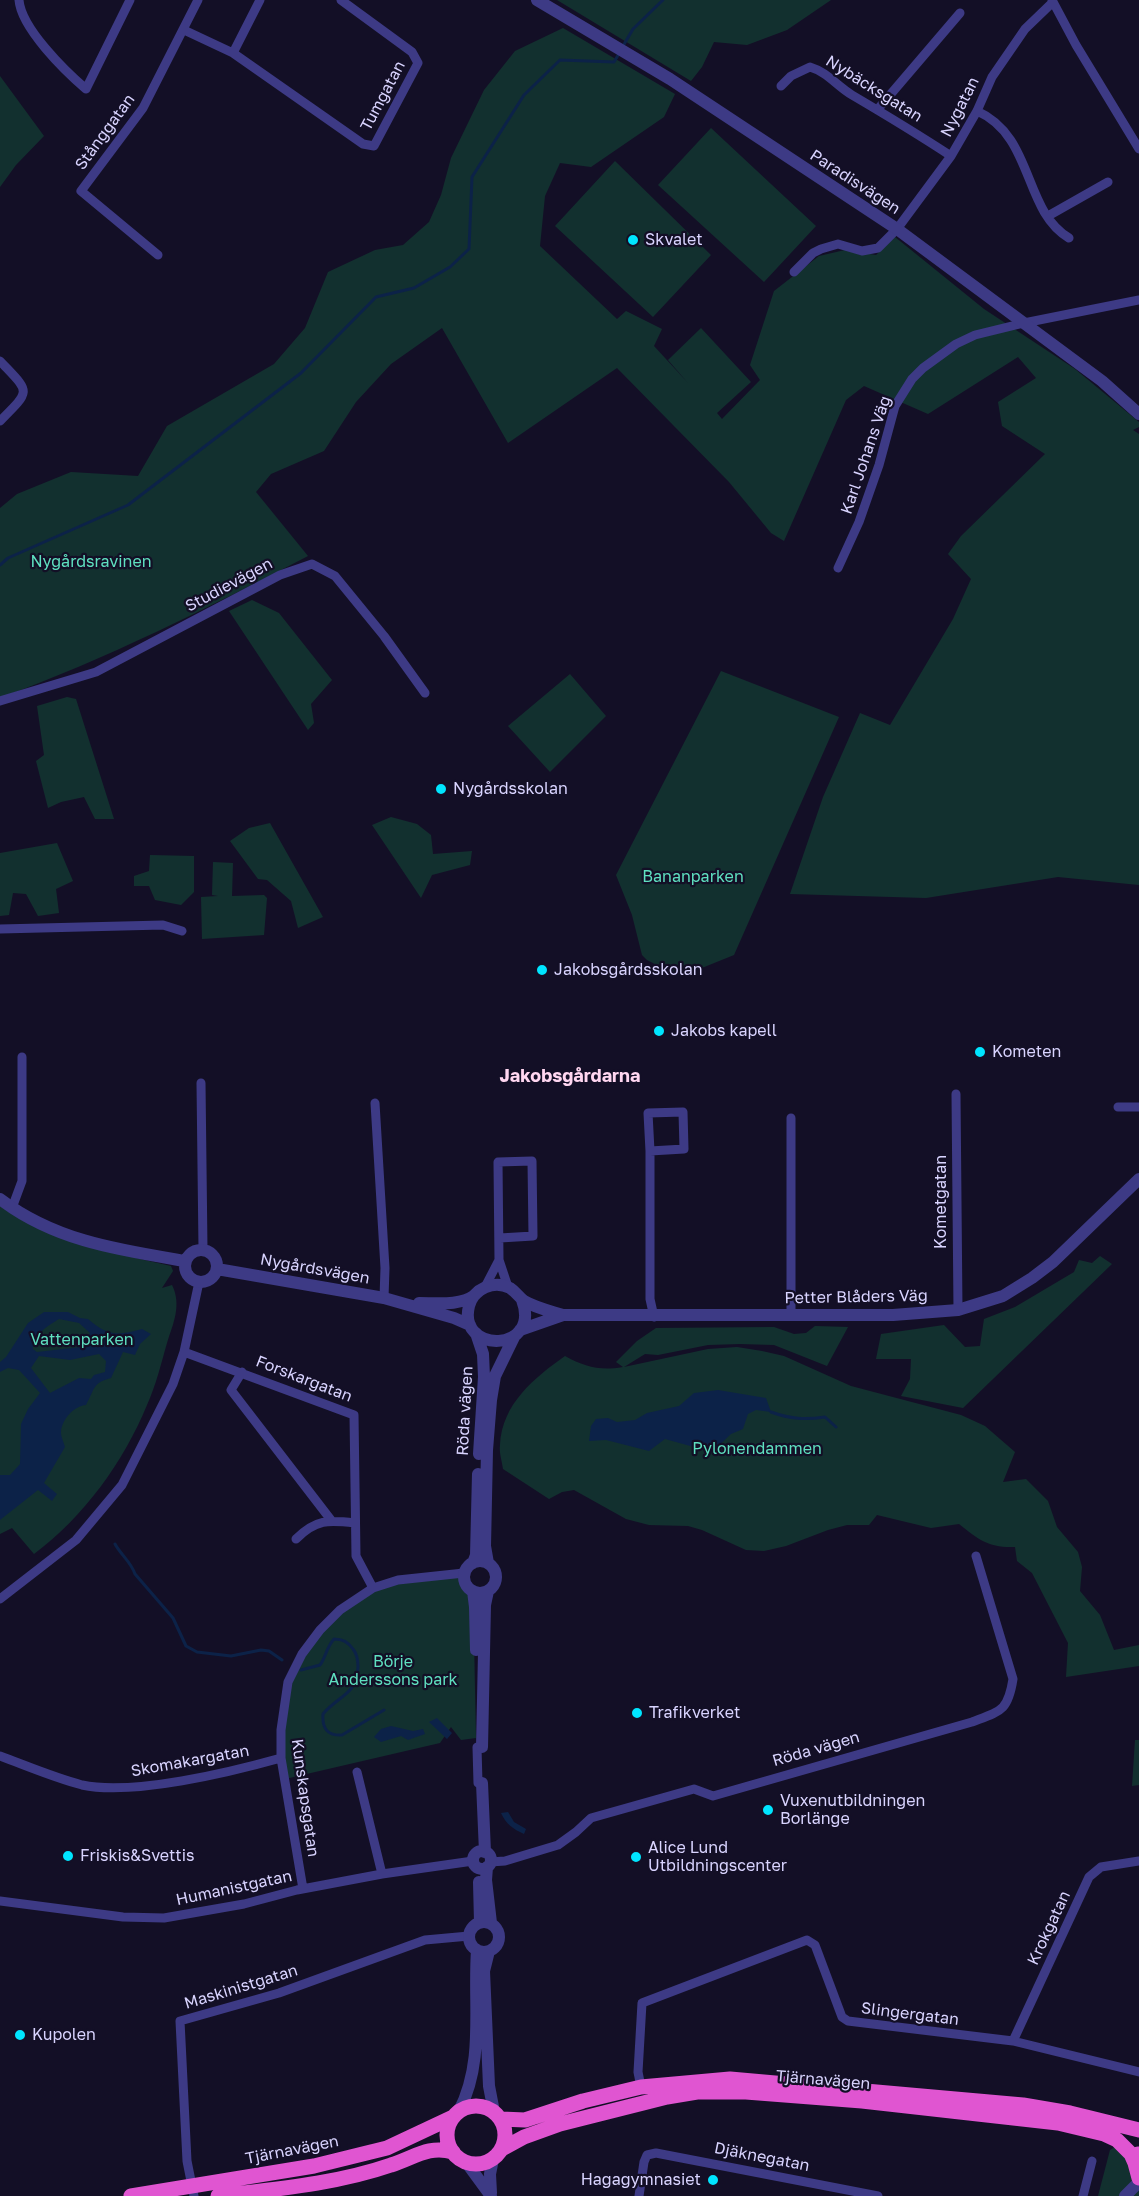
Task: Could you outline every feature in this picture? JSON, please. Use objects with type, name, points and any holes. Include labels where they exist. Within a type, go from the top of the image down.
[{"type":"highway","name":"Tjärnavägen","points":[[497,2115],[525,2120],[583,2101],[641,2087],[730,2079],[1023,2105],[1070,2113],[1139,2130]]},
{"type":"highway","name":"Tjärnavägen","points":[[497,2154],[524,2137],[560,2124],[667,2097],[697,2092],[746,2092],[1058,2123],[1104,2134],[1117,2140],[1137,2157],[1139,2180]]},
{"type":"highway","points":[[477,2106],[497,2115],[505,2134],[497,2154],[485,2163],[466,2162],[453,2152],[447,2138],[447,2131],[456,2114],[477,2106]]},
{"type":"highway","name":"Tjärnavägen","points":[[131,2196],[193,2191],[387,2148],[456,2114]]},
{"type":"highway","name":"Tjärnavägen","points":[[219,2196],[320,2183],[389,2166],[434,2149],[453,2152]]},
{"type":"street","points":[[19,0],[20,12],[59,66],[86,89],[130,0]]},
{"type":"street","name":"Stånggatan","points":[[158,255],[81,191],[143,108],[198,0]]},
{"type":"street","points":[[233,53],[260,0]]},
{"type":"street","name":"Tumgatan","points":[[184,30],[233,53],[363,144],[374,146],[418,63],[412,52],[341,0]]},
{"type":"street","name":"Paradisvägen","points":[[537,0],[670,79],[928,251],[1102,381],[1139,414]]},
{"type":"street","points":[[1052,1],[1139,149]]},
{"type":"street","name":"Nygatan","points":[[794,272],[813,253],[821,249],[838,244],[862,251],[878,248],[897,230],[951,156],[977,111],[992,77],[1025,29],[1052,1]]},
{"type":"street","points":[[878,108],[960,13]]},
{"type":"street","name":"Nybäcksgatan","points":[[781,86],[791,76],[810,67],[821,71],[850,94],[878,108],[951,156]]},
{"type":"street","points":[[977,111],[988,115],[1010,137],[1048,216],[1069,238]]},
{"type":"street","points":[[1048,216],[1108,182]]},
{"type":"street","name":"Karl Johans Väg","points":[[838,568],[859,522],[895,406],[912,379],[923,368],[956,344],[975,335],[1139,300]]},
{"type":"street","points":[[0,361],[24,386],[25,393],[0,421]]},
{"type":"street","name":"Studievägen","points":[[0,701],[96,672],[280,575],[312,564],[335,576],[384,636],[425,693]]},
{"type":"street","points":[[0,929],[163,925],[182,932]]},
{"type":"street","points":[[12,1208],[22,1182],[22,1057]]},
{"type":"street","points":[[201,1083],[203,1249]]},
{"type":"street","name":"Kometgatan","points":[[956,1094],[958,1310]]},
{"type":"street","points":[[375,1103],[385,1268],[384,1298]]},
{"type":"street","points":[[1118,1107],[1139,1107]]},
{"type":"street","points":[[650,1151],[684,1149],[683,1112],[648,1113],[651,1299],[654,1317]]},
{"type":"street","points":[[791,1118],[791,1314]]},
{"type":"street","points":[[500,1238],[533,1236],[532,1161],[498,1162],[500,1260],[508,1287]]},
{"type":"street","name":"Petter Blåders Väg","points":[[522,1300],[563,1316],[791,1314],[893,1316],[958,1310],[1003,1296],[1032,1278],[1053,1262],[1139,1179]]},
{"type":"street","points":[[0,1199],[51,1229],[94,1245],[185,1261]]},
{"type":"street","points":[[203,1249],[213,1254],[218,1264],[213,1278],[199,1282],[187,1275],[185,1261],[194,1251],[203,1249]]},
{"type":"street","points":[[480,1291],[492,1285],[508,1287],[516,1292],[522,1300],[525,1315],[517,1333],[498,1342],[490,1341],[473,1329],[468,1309],[500,1260]]},
{"type":"street","name":"Nygårdsvägen","points":[[217,1269],[406,1303],[454,1317],[473,1329]]},
{"type":"street","points":[[0,1599],[76,1539],[122,1485],[172,1384],[184,1352],[199,1282]]},
{"type":"street","name":"Nygårdsvägen","points":[[406,1303],[455,1303],[469,1300],[480,1291]]},
{"type":"street","name":"Petter Blåders Väg","points":[[517,1333],[563,1316]]},
{"type":"street","name":"Röda vägen","points":[[472,1563],[476,1555],[484,1377],[483,1354],[473,1329]]},
{"type":"street","name":"Röda vägen","points":[[488,1563],[485,1535],[490,1408],[495,1376],[517,1333]]},
{"type":"street","name":"Forskargatan","points":[[184,1352],[354,1415],[356,1556],[373,1588]]},
{"type":"street","name":"Forskargatan","points":[[242,1372],[231,1390],[330,1521]]},
{"type":"street","points":[[296,1539],[308,1527],[330,1521],[355,1523]]},
{"type":"street","name":"Röda vägen","points":[[482,1861],[505,1861],[558,1845],[591,1818],[694,1789],[713,1796],[1000,1712],[1007,1705],[1013,1679],[976,1556]]},
{"type":"street","points":[[479,1747],[485,1605],[488,1591],[494,1585],[496,1577],[495,1571],[488,1563],[483,1561],[472,1563],[464,1573],[466,1585],[478,1593],[488,1591]]},
{"type":"street","name":"Kunskapsgatan","points":[[303,1888],[281,1758],[281,1730],[288,1682],[302,1654],[320,1630],[340,1610],[373,1588],[398,1580],[464,1573]]},
{"type":"street","points":[[473,1591],[476,1607],[485,1923]]},
{"type":"street","name":"Skomakargatan","points":[[0,1756],[84,1785],[132,1788],[198,1777],[281,1758]]},
{"type":"street","points":[[357,1772],[382,1874]]},
{"type":"street","name":"Humanistgatan","points":[[0,1901],[123,1917],[164,1918],[244,1904],[303,1888],[382,1874],[482,1861]]},
{"type":"street","name":"Krokgatan","points":[[1013,2041],[1089,1877],[1101,1867],[1139,1861]]},
{"type":"street","points":[[485,1923],[497,1929],[500,1938],[496,1946],[483,1951],[471,1944],[469,1936],[472,1928],[485,1923]]},
{"type":"street","name":"Maskinistgatan","points":[[193,2191],[187,2161],[180,2021],[279,1993],[425,1940],[469,1936]]},
{"type":"street","name":"Slingergatan","points":[[641,2087],[638,2072],[642,2003],[807,1940],[815,1945],[842,2016],[848,2021],[1013,2041],[1139,2072]]},
{"type":"street","points":[[456,2114],[468,2094],[475,2066],[483,1951]]},
{"type":"street","points":[[483,1951],[489,2086],[497,2115]]},
{"type":"street","name":"Djäknegatan","points":[[639,2196],[644,2162],[648,2155],[656,2153],[878,2196]]},
{"type":"street","points":[[491,2195],[490,2174],[497,2154]]},
{"type":"street","points":[[1083,2196],[1092,2161]]},
{"type":"street","points":[[466,2162],[491,2195]]},
{"type":"street","points":[[1125,2196],[1139,2180]]},
{"type":"green space","points":[[557,0],[831,0],[787,30],[747,45],[714,42],[702,67],[691,81]]},
{"type":"green space","name":"Nygårdsravinen","points":[[563,28],[675,94],[664,117],[591,167],[560,163],[545,196],[540,246],[617,319],[626,311],[662,329],[654,346],[688,383],[668,360],[701,328],[751,382],[717,413],[722,419],[760,380],[750,365],[774,291],[819,256],[845,250],[876,255],[895,237],[984,309],[1075,369],[1139,422],[1139,427],[1133,430],[1139,434],[1139,885],[1058,877],[926,898],[790,894],[823,797],[860,713],[890,725],[953,619],[971,579],[948,554],[961,536],[1045,454],[1002,426],[998,402],[1036,378],[1018,357],[928,414],[864,386],[846,400],[784,541],[771,533],[729,482],[617,368],[508,443],[442,328],[391,364],[356,402],[324,451],[271,474],[256,492],[308,556],[156,632],[79,667],[0,698],[0,508],[17,494],[71,472],[138,476],[167,426],[274,364],[305,328],[328,272],[375,250],[403,245],[429,222],[441,195],[451,158],[484,90],[515,51]]},
{"type":"green space","points":[[0,76],[44,136],[16,165],[0,187]]},
{"type":"green space","name":"Skvalet","points":[[711,128],[816,226],[764,282],[658,185]]},
{"type":"green space","name":"Skvalet","points":[[615,161],[711,255],[653,317],[555,226]]},
{"type":"green space","points":[[252,600],[279,613],[332,680],[311,704],[314,723],[308,730],[229,611]]},
{"type":"green space","name":"Bananparken","points":[[721,671],[839,717],[734,955],[682,976],[647,960],[642,955],[632,915],[616,875]]},
{"type":"green space","points":[[570,674],[606,716],[550,772],[508,726]]},
{"type":"green space","points":[[67,697],[76,699],[114,819],[95,819],[84,797],[61,802],[48,808],[36,761],[44,755],[37,706]]},
{"type":"green space","points":[[391,817],[417,824],[431,835],[433,854],[472,851],[470,865],[432,875],[421,898],[372,825]]},
{"type":"green space","points":[[270,823],[323,917],[298,928],[291,901],[267,880],[258,879],[230,841],[249,828]]},
{"type":"green space","points":[[57,843],[73,881],[56,889],[59,913],[38,916],[26,894],[13,893],[9,915],[0,916],[0,853]]},
{"type":"green space","points":[[150,855],[194,856],[194,892],[181,905],[155,900],[149,886],[134,886],[134,876],[149,871]]},
{"type":"green space","points":[[213,862],[233,863],[232,896],[264,895],[267,898],[264,935],[202,939],[201,897],[218,896],[212,895]]},
{"type":"green space","name":"Vattenparken","points":[[0,1206],[17,1217],[59,1235],[106,1250],[171,1266],[173,1271],[162,1288],[172,1285],[176,1300],[174,1322],[156,1382],[127,1447],[101,1487],[86,1505],[70,1523],[34,1554],[12,1528],[0,1534]]},
{"type":"green space","points":[[1100,1256],[1112,1264],[963,1408],[901,1396],[910,1379],[911,1359],[876,1359],[881,1334],[944,1325],[965,1347],[980,1346],[984,1319],[1015,1307],[1074,1272],[1079,1260],[1092,1263]]},
{"type":"green space","name":"Pylonendammen","points":[[815,1326],[848,1327],[827,1366],[774,1345],[740,1344],[708,1345],[658,1355],[645,1354],[624,1367],[708,1349],[737,1347],[762,1351],[784,1356],[851,1386],[961,1415],[985,1426],[1015,1452],[1003,1482],[1026,1479],[1048,1501],[1057,1527],[1078,1552],[1082,1567],[1080,1591],[1100,1615],[1114,1650],[1139,1645],[1139,1666],[1066,1677],[1068,1643],[1032,1573],[1017,1561],[1015,1547],[998,1546],[985,1542],[959,1524],[931,1528],[877,1515],[869,1525],[847,1525],[786,1546],[764,1551],[746,1550],[688,1526],[649,1525],[626,1519],[574,1490],[562,1492],[549,1499],[503,1469],[500,1454],[502,1430],[513,1405],[531,1383],[565,1356],[579,1363],[607,1369],[623,1367],[616,1362],[637,1341],[656,1328],[774,1327],[794,1334],[806,1333]]},
{"type":"green space","name":"Börje Anderssons park","points":[[464,1573],[466,1585],[473,1591],[476,1738],[461,1740],[451,1727],[440,1743],[285,1779],[281,1758],[288,1682],[320,1630],[373,1588]]},
{"type":"green space","points":[[1135,1740],[1139,1740],[1139,1785],[1132,1786]]},
{"type":"green space","points":[[1118,2145],[1139,2184],[1139,2196],[1098,2196],[1110,2150]]},
{"type":"water","name":"Vattenparken","points":[[44,1312],[68,1312],[88,1319],[101,1329],[113,1333],[142,1329],[151,1334],[140,1344],[135,1355],[123,1352],[111,1378],[100,1382],[86,1405],[73,1411],[63,1423],[61,1433],[65,1447],[44,1483],[57,1494],[52,1501],[38,1490],[0,1520],[0,1475],[10,1475],[20,1464],[21,1424],[28,1409],[40,1393],[19,1370],[8,1368],[0,1372],[0,1362],[6,1357],[28,1323]],"holes":[[[59,1319],[79,1323],[90,1333],[81,1347],[37,1352],[33,1349],[38,1335]],[[99,1354],[106,1361],[105,1372],[94,1375],[91,1379],[79,1378],[50,1393],[31,1368],[39,1356],[70,1360]]]},
{"type":"water","name":"Pylonendammen","points":[[718,1390],[766,1398],[771,1412],[756,1410],[748,1414],[743,1429],[731,1434],[712,1452],[665,1439],[649,1451],[606,1440],[589,1441],[591,1426],[596,1419],[608,1418],[617,1422],[635,1420],[647,1413],[679,1406],[694,1393]]},
{"type":"water","points":[[437,1718],[452,1733],[447,1739],[429,1722]]},
{"type":"water","points":[[391,1726],[413,1731],[423,1729],[425,1734],[408,1740],[401,1736],[381,1742],[374,1737],[381,1729]]},
{"type":"water","points":[[508,1812],[514,1822],[526,1829],[524,1834],[505,1820],[501,1813]]},
{"type":"waterway","points":[[623,46],[633,29],[663,0]]},
{"type":"waterway","points":[[0,565],[8,558],[128,505],[301,373],[376,297],[414,288],[450,267],[469,249],[472,177],[524,95],[560,60],[614,62],[620,52]]},
{"type":"waterway","points":[[771,1412],[798,1418],[825,1417],[836,1427]]},
{"type":"waterway","points":[[115,1544],[135,1574],[173,1618],[186,1646],[197,1652],[231,1656],[261,1650],[269,1651],[282,1660]]},
{"type":"waterway","points":[[301,1670],[320,1665],[334,1639],[345,1641],[356,1655],[357,1676],[351,1689],[323,1714],[326,1730],[342,1735],[384,1710]]},
{"type":"place","name":"Skvalet","points":[[633,240]]},
{"type":"place","name":"Nygårdsskolan","points":[[441,789]]},
{"type":"place","name":"Jakobsgårdsskolan","points":[[542,970]]},
{"type":"place","name":"Jakobs kapell","points":[[659,1031]]},
{"type":"place","name":"Kometen","points":[[980,1052]]},
{"type":"place","name":"Trafikverket","points":[[637,1713]]},
{"type":"place","name":"Vuxenutbildningen Borlänge","points":[[768,1810]]},
{"type":"place","name":"Friskis&Svettis","points":[[68,1856]]},
{"type":"place","name":"Alice Lund Utbildningscenter","points":[[636,1857]]},
{"type":"place","name":"Kupolen","points":[[20,2035]]},
{"type":"place","name":"Hagagymnasiet","points":[[713,2180]]},
{"type":"district","name":"Jakobsgårdarna","points":[[570,1076]]}]
